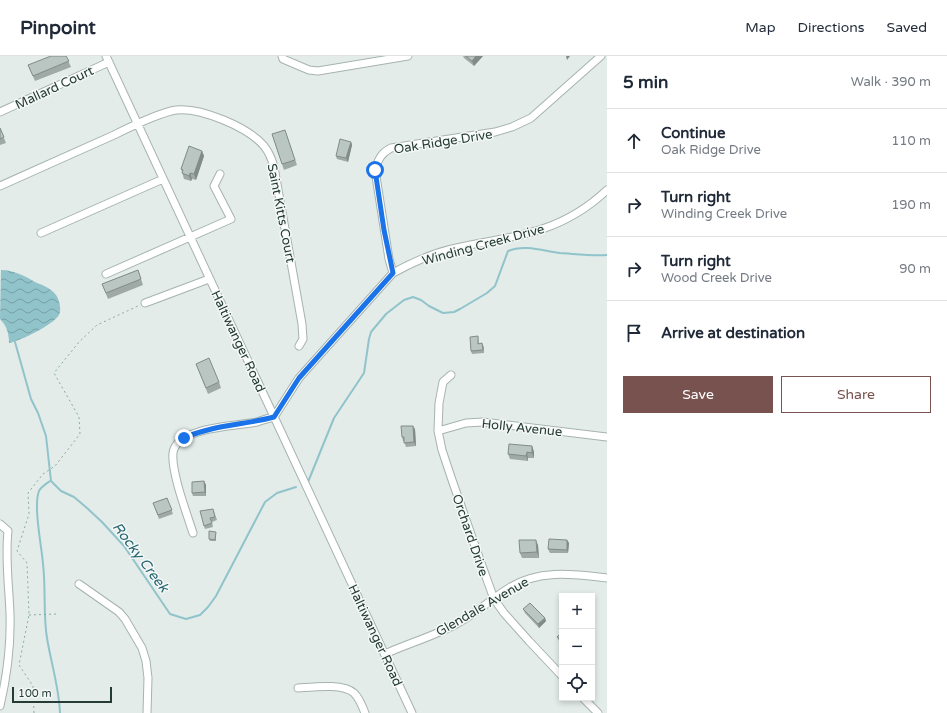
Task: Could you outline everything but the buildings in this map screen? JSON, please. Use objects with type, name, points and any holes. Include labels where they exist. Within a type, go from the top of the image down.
[{"type":"street","points":[[282,56],[283,59],[309,70],[318,71],[408,56]]},
{"type":"street","name":"Oak Ridge Drive","points":[[393,273],[384,230],[375,170],[377,162],[384,152],[391,148],[496,132],[512,127],[531,118],[601,56]]},
{"type":"street","name":"Mallard Court","points":[[0,112],[108,59]]},
{"type":"street","name":"Haltiwanger Road","points":[[108,59],[412,713]]},
{"type":"street","name":"Saint Kitts Court","points":[[0,186],[138,124],[176,110],[192,110],[238,127],[256,138],[264,146],[271,158],[276,173],[302,324],[303,339],[299,346]]},
{"type":"street","points":[[106,274],[231,220],[214,186],[220,174]]},
{"type":"street","points":[[41,232],[163,179]]},
{"type":"street","name":"Winding Creek Drive","points":[[274,417],[299,378],[393,273],[409,264],[445,251],[525,234],[545,228],[568,218],[595,201],[607,190]]},
{"type":"street","points":[[145,303],[209,279]]},
{"type":"street","name":"Orchard Drive","points":[[451,375],[443,382],[439,403],[438,431],[450,476],[494,599],[514,625],[559,673]]},
{"type":"street","points":[[193,533],[180,491],[173,461],[173,450],[178,442],[198,432],[219,427],[257,422],[274,417]]},
{"type":"street","name":"Holly Avenue","points":[[438,431],[466,423],[483,422],[607,437]]},
{"type":"street","points":[[0,524],[8,531],[6,558],[10,628],[0,706]]},
{"type":"street","name":"Glendale Avenue","points":[[385,654],[438,633],[458,623],[479,611],[508,588],[519,582],[543,575],[562,573],[607,578]]},
{"type":"street","points":[[79,584],[119,612],[142,648],[146,661],[148,678],[147,713]]},
{"type":"street","points":[[298,688],[332,687],[348,690],[354,693],[360,700],[364,713]]},
{"type":"street","points":[[586,701],[598,713]]},
{"type":"path","points":[[34,713],[33,686],[19,665],[29,614],[27,563],[17,551],[29,514],[28,493],[43,474],[55,466],[80,434],[79,417],[54,373],[79,342],[97,324],[145,303]]},
{"type":"path","points":[[29,614],[56,614]]},
{"type":"water","points":[[1,270],[19,274],[54,293],[59,302],[60,308],[60,313],[56,319],[28,336],[9,343],[7,330],[0,319]]},
{"type":"waterway","name":"Rocky Creek","points":[[308,482],[334,418],[364,373],[371,332],[386,314],[404,300],[413,297],[443,313],[454,312],[487,293],[495,286],[508,251],[514,249],[527,248],[560,253],[607,255]]},
{"type":"waterway","points":[[15,342],[31,399],[38,413],[46,436],[51,481]]},
{"type":"waterway","name":"Rocky Creek","points":[[50,481],[39,491],[37,498],[37,516],[44,573],[46,629],[55,675],[60,713]]},
{"type":"waterway","name":"Rocky Creek","points":[[51,481],[61,491],[74,497],[87,508],[124,546],[170,614],[186,619],[200,615],[216,596],[265,502],[277,493],[296,487]]},
{"type":"route","points":[[184,438],[198,432],[219,427],[257,422],[274,417],[299,378],[393,273],[381,214],[375,170]]}]
